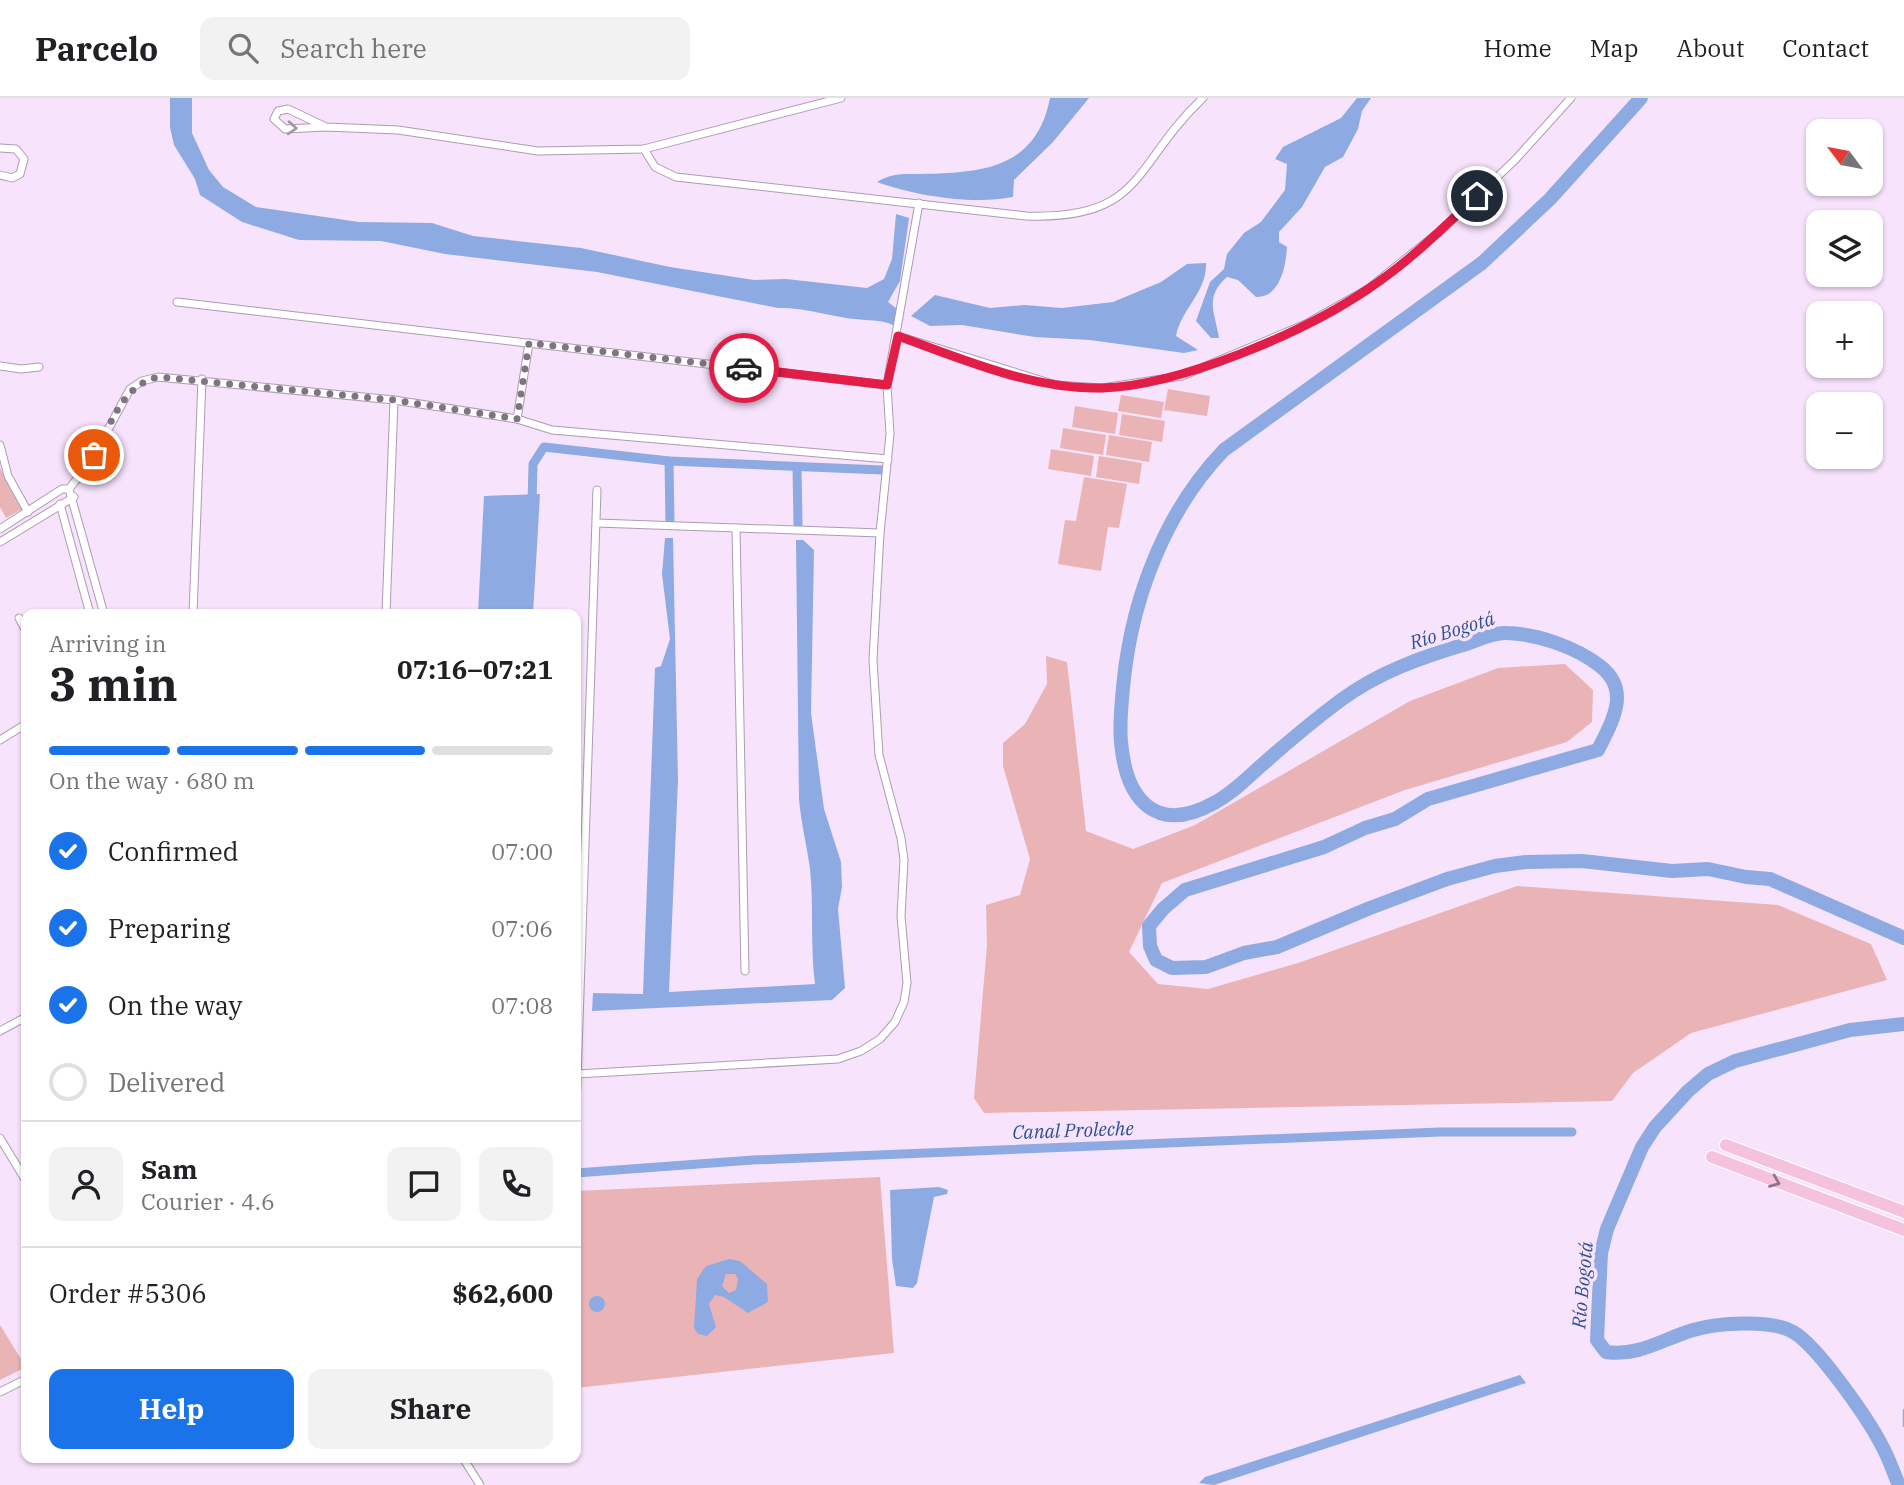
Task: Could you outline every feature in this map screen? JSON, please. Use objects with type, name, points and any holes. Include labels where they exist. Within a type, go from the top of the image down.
[{"type":"main road","points":[[1726,1145],[1904,1212]]},
{"type":"main road","points":[[1712,1157],[1904,1230]]},
{"type":"street","points":[[326,127],[288,109],[278,111],[274,119],[285,130],[326,127],[398,130],[538,151],[644,149],[841,98]]},
{"type":"street","points":[[644,149],[656,167],[676,177],[1027,216],[1063,217],[1084,214],[1118,198],[1137,181],[1175,129],[1203,98]]},
{"type":"street","points":[[898,336],[955,356],[1056,385],[1102,388],[1182,376],[1306,324],[1368,289],[1439,232],[1487,187],[1571,98]]},
{"type":"street","points":[[0,148],[16,149],[24,159],[24,167],[20,174],[12,178],[0,175]]},
{"type":"street","points":[[581,1074],[838,1059],[870,1045],[895,1022],[907,983],[901,916],[904,860],[880,755],[874,703],[873,660],[880,533],[888,459],[887,385],[898,336],[919,203]]},
{"type":"street","points":[[177,302],[887,385]]},
{"type":"street","points":[[517,419],[529,343]]},
{"type":"street","points":[[0,366],[21,369],[39,367]]},
{"type":"street","points":[[69,489],[90,461],[130,389],[142,380],[158,377],[202,379],[394,400],[517,419],[552,430],[888,459]]},
{"type":"street","points":[[193,609],[202,379]]},
{"type":"street","points":[[386,609],[394,400]]},
{"type":"street","points":[[0,445],[8,476],[28,512]]},
{"type":"street","points":[[0,518],[2,528],[62,489],[69,489]]},
{"type":"street","points":[[69,489],[74,497],[103,609]]},
{"type":"street","points":[[581,964],[597,490]]},
{"type":"street","points":[[0,542],[74,497]]},
{"type":"street","points":[[60,504],[89,609]]},
{"type":"street","points":[[597,523],[880,533]]},
{"type":"street","points":[[736,528],[745,971]]},
{"type":"street","points":[[19,618],[21,622]]},
{"type":"street","points":[[0,740],[21,727]]},
{"type":"street","points":[[0,1031],[21,1020]]},
{"type":"street","points":[[0,1138],[21,1173]]},
{"type":"street","points":[[0,1392],[21,1382]]},
{"type":"street","points":[[466,1463],[480,1485]]},
{"type":"shaded area","points":[[1168,389],[1210,396],[1207,416],[1164,410]]},
{"type":"shaded area","points":[[1121,395],[1164,402],[1161,418],[1118,411]]},
{"type":"shaded area","points":[[1075,406],[1118,413],[1115,434],[1072,427]]},
{"type":"shaded area","points":[[1122,414],[1165,421],[1162,442],[1119,435]]},
{"type":"shaded area","points":[[1063,428],[1106,435],[1103,455],[1060,448]]},
{"type":"shaded area","points":[[1109,435],[1152,442],[1149,462],[1106,455]]},
{"type":"shaded area","points":[[1051,449],[1094,456],[1091,476],[1048,469]]},
{"type":"shaded area","points":[[1099,456],[1142,463],[1139,484],[1096,477]]},
{"type":"shaded area","points":[[0,468],[22,509],[6,518],[0,507]]},
{"type":"shaded area","points":[[1084,477],[1127,484],[1119,528],[1108,527],[1101,571],[1058,564],[1065,520],[1076,521]]},
{"type":"shaded area","points":[[1046,656],[1067,662],[1086,831],[1133,849],[1195,825],[1410,701],[1498,668],[1565,664],[1593,690],[1592,722],[1567,742],[1405,790],[1162,883],[1129,952],[1158,984],[1208,989],[1298,963],[1517,886],[1778,905],[1871,944],[1887,980],[1691,1033],[1633,1073],[1612,1101],[984,1113],[974,1098],[987,945],[986,905],[1020,895],[1030,859],[1003,766],[1003,743],[1025,724],[1047,684]]},
{"type":"shaded area","points":[[880,1177],[894,1353],[581,1387],[581,1191]]},
{"type":"shaded area","points":[[0,1325],[21,1359],[21,1370],[0,1380]]},
{"type":"water","points":[[170,98],[192,98],[192,133],[209,170],[223,187],[256,207],[359,222],[432,223],[473,236],[581,248],[670,267],[754,280],[786,279],[867,288],[884,279],[892,259],[896,214],[909,218],[900,281],[888,302],[897,309],[893,325],[778,308],[597,272],[445,254],[381,241],[299,240],[242,222],[200,195],[195,179],[174,145],[170,127]]},
{"type":"water","points":[[1050,98],[1089,98],[1053,142],[1014,180],[1013,197],[980,200],[945,198],[877,182],[898,175],[963,172],[1002,163],[1032,140],[1043,122]]},
{"type":"water","points":[[1357,98],[1371,98],[1362,111],[1358,129],[1343,157],[1325,167],[1302,207],[1279,232],[1279,242],[1287,247],[1283,271],[1276,287],[1264,296],[1256,297],[1238,280],[1227,277],[1215,291],[1213,298],[1219,338],[1211,338],[1196,321],[1210,282],[1224,269],[1227,254],[1244,233],[1261,222],[1285,190],[1287,164],[1275,159],[1283,147],[1341,118]]},
{"type":"water","points":[[1206,263],[1202,283],[1176,336],[1198,350],[1184,353],[1090,340],[1035,337],[962,325],[930,326],[911,316],[935,295],[990,308],[1025,305],[1062,308],[1113,302],[1161,282],[1187,264]]},
{"type":"water","points":[[540,494],[533,609],[478,609],[484,496]]},
{"type":"water","points":[[665,538],[673,538],[678,780],[669,992],[815,984],[810,869],[799,799],[796,540],[803,540],[814,550],[811,713],[824,809],[841,862],[842,887],[838,909],[845,988],[832,1000],[592,1011],[593,993],[643,994],[655,668],[661,666],[670,639],[662,574]]},
{"type":"water","points":[[939,1187],[948,1190],[947,1194],[934,1197],[917,1283],[913,1288],[896,1286],[892,1259],[890,1190]]},
{"type":"water","points":[[729,1259],[740,1261],[767,1284],[768,1302],[748,1313],[724,1297],[715,1295],[709,1304],[716,1327],[707,1336],[698,1334],[694,1328],[697,1279],[706,1266]],"holes":[[[726,1274],[735,1274],[738,1279],[736,1290],[729,1293],[722,1286]]]},
{"type":"water","points":[[594,1296],[600,1296],[605,1304],[603,1310],[594,1312],[589,1307],[589,1301]]},
{"type":"water","points":[[1520,1375],[1526,1383],[1214,1485],[1199,1483],[1205,1477]]},
{"type":"waterway","name":"Río Bogotá","points":[[1641,98],[1550,199],[1482,263],[1224,450],[1203,474],[1169,527],[1144,586],[1129,647],[1121,710],[1120,734],[1124,763],[1137,795],[1160,813],[1176,815],[1194,812],[1227,795],[1321,715],[1370,681],[1417,660],[1486,637],[1502,633],[1519,634],[1568,647],[1590,659],[1609,675],[1615,685],[1616,706],[1598,750],[1428,799],[1395,819],[1365,828],[1324,847],[1185,890],[1163,909],[1149,926],[1150,946],[1156,960],[1172,968],[1206,967],[1244,953],[1277,947],[1447,879],[1495,866],[1526,862],[1582,861],[1672,871],[1708,869],[1770,879],[1904,938]]},
{"type":"waterway","points":[[532,504],[533,464],[544,447],[669,461],[882,470]]},
{"type":"waterway","points":[[669,461],[670,523]]},
{"type":"waterway","points":[[797,467],[798,524]]},
{"type":"waterway","name":"Río Bogotá","points":[[1899,1485],[1875,1434],[1854,1402],[1815,1352],[1793,1332],[1771,1325],[1715,1326],[1693,1330],[1640,1350],[1618,1353],[1606,1352],[1597,1340],[1601,1253],[1607,1229],[1642,1147],[1655,1127],[1688,1091],[1708,1074],[1735,1061],[1850,1030],[1904,1024]]},
{"type":"waterway","name":"Canal Proleche","points":[[581,1173],[753,1160],[1440,1132],[1572,1132]]},
{"type":"waterway","points":[[1904,1410],[1904,1426]]},
{"type":"way so far","points":[[94,455],[130,389],[142,380],[158,377],[202,379],[292,391],[394,400],[517,419],[529,343],[744,368]]},
{"type":"route","points":[[744,368],[887,385],[890,362],[898,336],[1022,377],[1056,385],[1102,388],[1143,384],[1182,376],[1306,324],[1368,289],[1439,232],[1477,196]]}]
